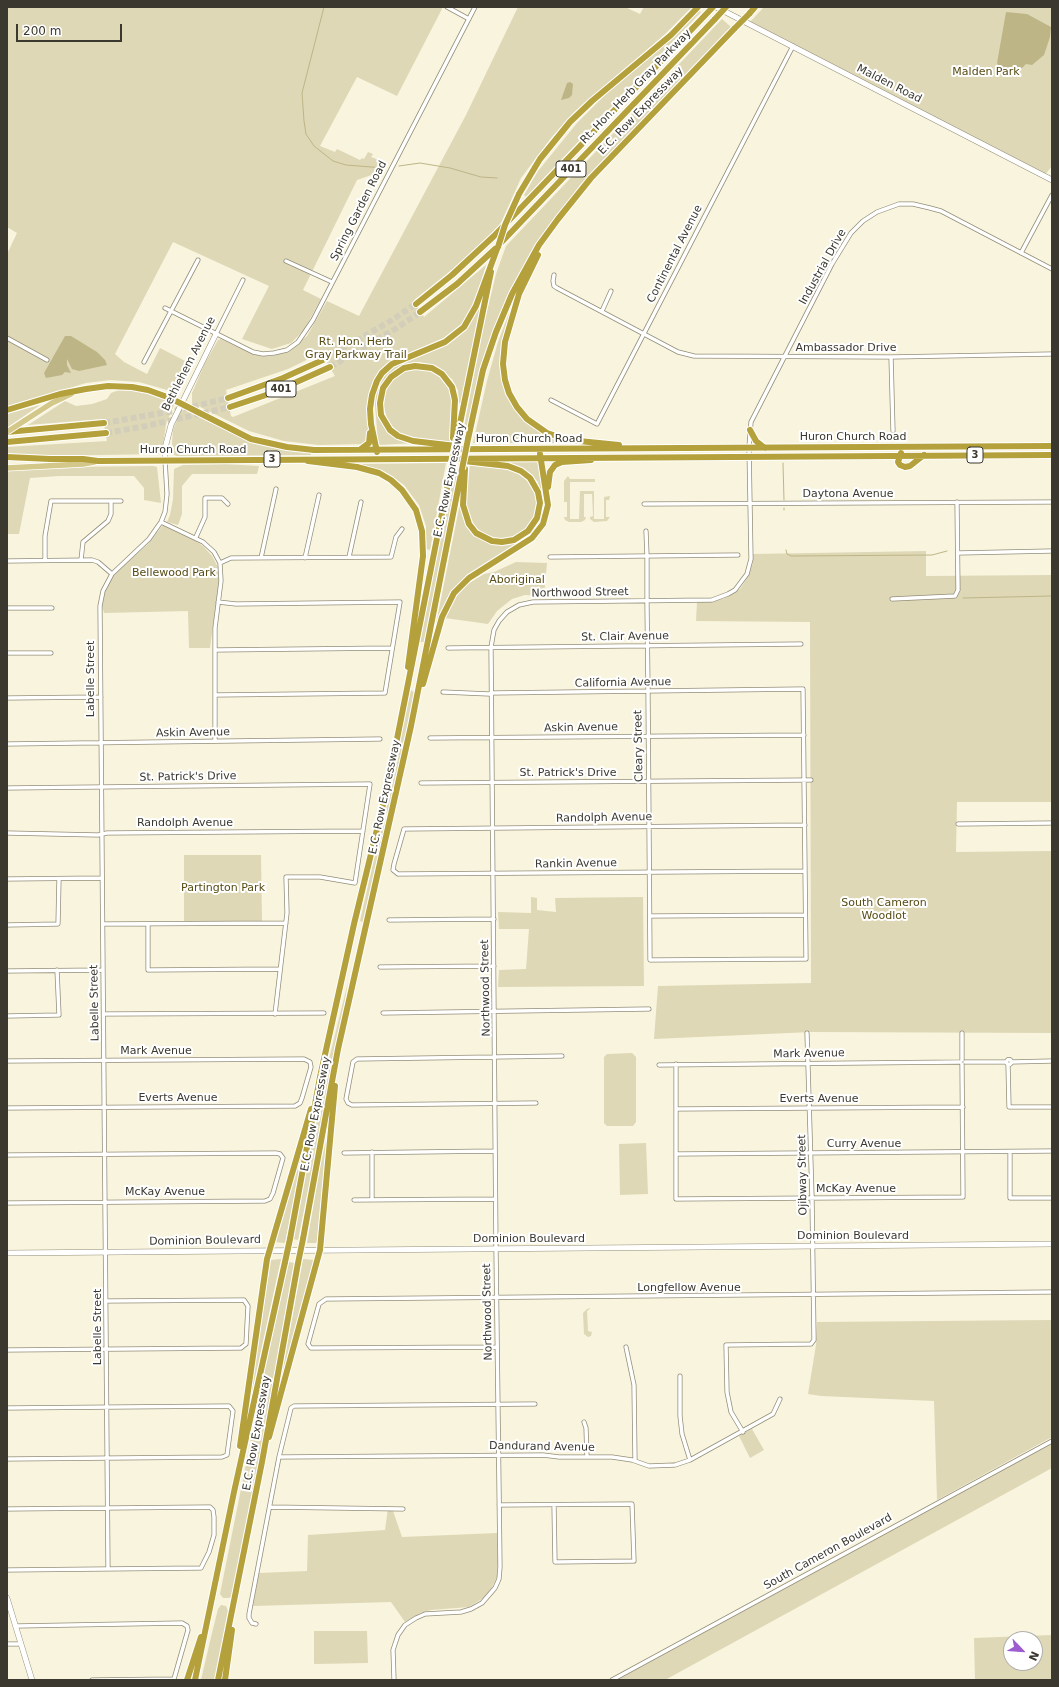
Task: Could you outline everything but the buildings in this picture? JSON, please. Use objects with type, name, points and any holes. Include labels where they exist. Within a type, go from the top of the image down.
[{"type":"highway","points":[[360,450],[365,448],[370,442],[372,395],[379,377],[396,362],[436,346],[458,332],[468,321],[490,271],[519,194],[540,159],[570,122],[663,42],[698,7]]},
{"type":"highway","name":"Rt. Hon. Herb Gray Parkway","points":[[416,304],[452,275],[494,236],[713,7]]},
{"type":"highway","name":"Rt. Hon. Herb Gray Parkway","points":[[420,312],[457,284],[494,249],[726,7]]},
{"type":"highway","name":"E.C. Row Expressway","points":[[218,1680],[262,1462],[338,1049],[411,726],[483,370],[496,332],[520,279],[539,245],[558,219],[591,178],[755,7]]},
{"type":"highway","points":[[558,219],[529,272],[514,308],[505,342],[504,373],[507,386],[513,401],[522,414],[536,427],[547,433],[569,440],[613,444],[636,448]]},
{"type":"highway","name":"E.C. Row Expressway","points":[[195,1680],[234,1492],[290,1239],[320,1077],[403,710],[450,468],[449,457],[455,438],[490,271]]},
{"type":"highway","name":"401","points":[[228,398],[283,378],[325,359]]},
{"type":"highway","points":[[455,438],[456,407],[454,393],[442,374],[432,368],[415,366],[404,368],[391,377],[381,393],[380,407],[384,422],[394,434],[416,442],[477,449]]},
{"type":"highway","name":"401","points":[[230,407],[272,393],[330,367]]},
{"type":"highway","name":"Huron Church Road","points":[[77,391],[108,386],[132,387],[155,392],[180,403],[238,433],[269,444],[304,450],[1052,446]]},
{"type":"highway","points":[[7,410],[60,394],[77,391]]},
{"type":"highway","points":[[7,432],[104,423]]},
{"type":"highway","points":[[371,424],[379,458]]},
{"type":"highway","points":[[750,430],[756,441],[765,448]]},
{"type":"highway","points":[[7,442],[106,433]]},
{"type":"highway","points":[[914,447],[905,450],[899,455],[898,464],[905,467],[910,466],[924,455]]},
{"type":"highway","points":[[539,449],[548,496]]},
{"type":"highway","name":"Huron Church Road","points":[[98,461],[449,457],[1052,455]]},
{"type":"highway","points":[[7,457],[84,459],[98,461]]},
{"type":"highway","points":[[449,457],[502,465],[515,468],[525,474],[536,487],[540,503],[537,518],[528,531],[514,540],[502,542],[492,541],[476,533],[469,524],[464,513],[464,469]]},
{"type":"highway","points":[[411,726],[439,624],[450,600],[459,587],[469,578],[526,543],[536,534],[545,519],[550,474],[555,465],[562,462],[587,461],[601,457]]},
{"type":"highway","points":[[296,459],[315,463],[358,467],[379,473],[391,480],[402,490],[412,502],[418,516],[422,531],[423,556],[403,710]]},
{"type":"highway","points":[[262,1462],[320,1250],[338,1049]]},
{"type":"highway","points":[[234,1492],[269,1251],[320,1077]]},
{"type":"highway","points":[[186,1680],[212,1600]]},
{"type":"highway","points":[[225,1680],[234,1605]]},
{"type":"main road","name":"Huron Church Road","points":[[7,432],[52,403],[77,391]]},
{"type":"main road","name":"Huron Church Road","points":[[7,468],[83,464],[98,461]]},
{"type":"street","points":[[447,7],[469,19]]},
{"type":"street","name":"Spring Garden Road","points":[[165,308],[253,352],[269,354],[287,350],[298,342],[304,335],[475,7]]},
{"type":"street","name":"Malden Road","points":[[716,7],[1052,180]]},
{"type":"street","name":"Continental Avenue","points":[[551,400],[597,424],[793,46]]},
{"type":"street","points":[[1022,253],[1052,196]]},
{"type":"street","name":"Industrial Drive","points":[[749,447],[751,422],[831,268],[851,233],[863,221],[877,212],[899,204],[913,204],[941,211],[1052,269]]},
{"type":"street","points":[[144,362],[198,260]]},
{"type":"street","points":[[286,261],[332,282]]},
{"type":"street","name":"Ambassador Drive","points":[[554,275],[554,286],[678,352],[694,356],[891,357],[1052,354]]},
{"type":"street","name":"Bethlehem Avenue","points":[[165,460],[165,448],[170,428],[180,403],[243,280]]},
{"type":"street","points":[[602,311],[611,291]]},
{"type":"street","points":[[7,338],[47,360]]},
{"type":"street","points":[[891,357],[893,431]]},
{"type":"street","name":"Northwood Street","points":[[394,1680],[394,1650],[398,1635],[405,1625],[425,1614],[461,1612],[471,1609],[482,1603],[495,1588],[499,1579],[491,647],[494,630],[499,621],[507,612],[518,605],[533,602],[712,600],[735,590],[744,580],[750,567],[749,447]]},
{"type":"street","name":"Labelle Street","points":[[108,1569],[107,1301],[100,606],[103,591],[112,574],[149,539],[161,522],[165,512],[167,494],[165,460]]},
{"type":"street","points":[[261,558],[276,489]]},
{"type":"street","points":[[305,558],[319,495]]},
{"type":"street","points":[[196,537],[205,517],[205,498],[222,498],[228,504]]},
{"type":"street","points":[[45,560],[45,536],[51,501],[121,501]]},
{"type":"street","points":[[81,560],[83,542],[108,521],[111,501]]},
{"type":"street","points":[[349,557],[361,502]]},
{"type":"street","points":[[892,599],[949,598],[955,596],[958,590],[957,502]]},
{"type":"street","name":"Daytona Avenue","points":[[644,504],[1052,502]]},
{"type":"street","points":[[161,522],[196,537],[209,547],[220,563],[221,581],[214,628],[215,741]]},
{"type":"street","points":[[220,563],[231,558],[391,557],[396,537],[402,529]]},
{"type":"street","name":"Cleary Street","points":[[646,531],[650,960],[806,959],[805,915]]},
{"type":"street","points":[[958,553],[1052,551]]},
{"type":"street","points":[[550,557],[738,555]]},
{"type":"street","points":[[7,561],[81,560],[98,562],[112,574]]},
{"type":"street","points":[[215,695],[385,693],[400,602],[236,604],[218,602]]},
{"type":"street","points":[[7,608],[52,608]]},
{"type":"street","name":"St. Clair Avenue","points":[[448,648],[801,644]]},
{"type":"street","points":[[215,650],[392,648]]},
{"type":"street","points":[[7,653],[51,653]]},
{"type":"street","name":"California Avenue","points":[[443,692],[492,693],[803,690],[804,735]]},
{"type":"street","points":[[7,698],[101,697]]},
{"type":"street","points":[[650,916],[805,915],[804,735]]},
{"type":"street","name":"Askin Avenue","points":[[430,738],[804,735]]},
{"type":"street","name":"Askin Avenue","points":[[7,744],[380,739]]},
{"type":"street","name":"St. Patrick's Drive","points":[[421,783],[811,780]]},
{"type":"street","name":"St. Patrick's Drive","points":[[7,788],[370,784],[363,831]]},
{"type":"street","points":[[958,824],[1052,823]]},
{"type":"street","name":"Randolph Avenue","points":[[404,829],[805,825]]},
{"type":"street","name":"Rankin Avenue","points":[[404,829],[394,864],[395,873],[398,874],[804,871]]},
{"type":"street","points":[[275,1014],[288,906],[286,877],[320,876],[355,883],[363,831]]},
{"type":"street","name":"Randolph Avenue","points":[[7,834],[363,831]]},
{"type":"street","points":[[7,879],[102,878]]},
{"type":"street","points":[[7,925],[58,924],[59,879]]},
{"type":"street","points":[[389,920],[494,919]]},
{"type":"street","points":[[103,924],[286,923]]},
{"type":"street","points":[[148,924],[148,970],[280,969]]},
{"type":"street","points":[[380,967],[494,966]]},
{"type":"street","points":[[7,1016],[59,1015],[57,970]]},
{"type":"street","points":[[7,971],[103,970]]},
{"type":"street","points":[[383,1013],[649,1009]]},
{"type":"street","points":[[104,1014],[324,1013]]},
{"type":"street","name":"Ojibway Street","points":[[743,1432],[731,1412],[727,1392],[726,1345],[811,1344],[814,1340],[810,1108],[807,1033]]},
{"type":"street","points":[[962,1033],[963,1152]]},
{"type":"street","points":[[536,1103],[352,1105],[348,1103],[346,1099],[353,1062],[357,1059],[562,1056]]},
{"type":"street","name":"Mark Avenue","points":[[7,1061],[304,1059]]},
{"type":"street","name":"Everts Avenue","points":[[7,1108],[295,1106],[300,1104],[311,1067],[310,1062],[304,1059]]},
{"type":"street","points":[[1008,1062],[1009,1107],[1052,1107]]},
{"type":"street","name":"Mark Avenue","points":[[659,1065],[1052,1062]]},
{"type":"street","points":[[676,1064],[676,1154]]},
{"type":"street","name":"Everts Avenue","points":[[676,1109],[962,1107]]},
{"type":"street","points":[[344,1153],[495,1151]]},
{"type":"street","name":"Curry Avenue","points":[[676,1154],[1052,1151]]},
{"type":"street","points":[[372,1152],[372,1200]]},
{"type":"street","name":"McKay Avenue","points":[[676,1154],[676,1199],[963,1197],[963,1152]]},
{"type":"street","points":[[1010,1152],[1010,1198],[1052,1198]]},
{"type":"street","name":"McKay Avenue","points":[[7,1202],[265,1200],[270,1199],[273,1193],[283,1158],[280,1154],[276,1153],[105,1154]]},
{"type":"street","points":[[7,1155],[105,1154]]},
{"type":"street","points":[[354,1200],[496,1199]]},
{"type":"street","name":"Dominion Boulevard","points":[[7,1253],[1052,1244]]},
{"type":"street","name":"Longfellow Avenue","points":[[497,1347],[311,1348],[308,1344],[308,1339],[319,1304],[326,1299],[813,1296],[1052,1292]]},
{"type":"street","points":[[7,1350],[241,1348],[246,1344],[248,1306],[244,1300],[107,1301]]},
{"type":"street","points":[[626,1347],[634,1385],[635,1461]]},
{"type":"street","points":[[680,1376],[680,1416],[682,1434],[690,1460]]},
{"type":"street","name":"Dandurand Avenue","points":[[279,1457],[543,1455],[558,1457],[612,1457],[635,1461],[649,1466],[674,1465],[690,1460],[743,1432],[773,1414],[780,1399]]},
{"type":"street","points":[[256,1624],[252,1623],[249,1618],[249,1614],[279,1457],[291,1408],[294,1406],[535,1404]]},
{"type":"street","points":[[7,1408],[229,1406],[233,1411],[227,1454],[222,1457],[7,1459]]},
{"type":"street","points":[[584,1422],[586,1428],[587,1457]]},
{"type":"street","name":"South Cameron Boulevard","points":[[612,1680],[1052,1441]]},
{"type":"street","points":[[499,1505],[632,1504],[634,1561],[555,1562],[554,1505]]},
{"type":"street","points":[[7,1509],[210,1507],[213,1510],[214,1535],[209,1552],[201,1568],[7,1570]]},
{"type":"street","points":[[270,1507],[403,1509]]},
{"type":"street","points":[[7,1598],[32,1680]]},
{"type":"street","points":[[16,1626],[182,1623],[187,1626],[188,1630],[174,1679],[92,1680]]},
{"type":"street","points":[[7,1644],[21,1644]]},
{"type":"green space","points":[[7,7],[443,7],[397,96],[357,77],[320,146],[335,152],[337,149],[360,160],[362,158],[364,159],[368,152],[373,154],[371,157],[384,162],[383,171],[357,180],[303,290],[321,299],[304,330],[291,343],[272,349],[242,339],[269,286],[173,242],[115,354],[124,362],[147,374],[160,348],[193,365],[179,389],[174,392],[139,382],[110,380],[86,383],[7,407],[7,254],[17,233],[7,227]]},
{"type":"green space","name":"Rt. Hon. Herb Gray Parkway Trail","points":[[518,7],[625,7],[640,14],[644,7],[692,7],[664,35],[573,113],[551,138],[521,178],[500,225],[468,257],[414,300],[424,317],[486,265],[476,300],[461,325],[446,337],[391,361],[380,371],[371,389],[368,408],[368,438],[364,444],[319,445],[284,441],[249,431],[192,403],[192,393],[205,363],[218,340],[221,339],[261,356],[272,356],[286,352],[307,336],[327,301],[359,316],[466,115]],"holes":[[[321,353],[335,376],[233,417],[231,416],[226,390],[288,369]]]},
{"type":"green space","name":"Malden Park","points":[[764,7],[1052,7],[1052,166],[1044,176],[749,23]]},
{"type":"green space","points":[[698,10],[701,12],[526,197],[524,195],[538,171],[577,123],[612,88],[673,37]]},
{"type":"green space","points":[[722,19],[731,27],[580,185],[537,244],[513,285],[499,317],[479,375],[466,435],[462,437],[483,328],[496,274],[506,246]]},
{"type":"green space","points":[[477,308],[480,309],[461,403],[459,403],[458,390],[452,379],[437,367],[420,362],[404,364],[395,369],[382,385],[378,395],[378,407],[385,428],[414,443],[380,445],[378,443],[375,404],[376,394],[385,374],[394,366],[445,344]]},
{"type":"green space","points":[[509,313],[512,313],[506,331],[505,385],[528,423],[577,443],[473,443],[487,381],[498,342]]},
{"type":"green space","points":[[408,369],[431,370],[442,377],[449,386],[453,398],[450,442],[416,439],[402,435],[393,427],[387,418],[384,407],[385,393],[390,383],[399,374]]},
{"type":"green space","points":[[119,390],[132,390],[154,395],[174,403],[166,424],[162,454],[39,456],[7,454],[7,447],[107,441],[103,419],[28,425],[65,401],[76,406],[92,404],[107,399],[111,393]]},
{"type":"green space","points":[[40,405],[8,427],[7,427],[7,414]]},
{"type":"green space","points":[[181,410],[184,410],[246,440],[278,449],[311,453],[311,455],[174,455],[172,443],[173,430]]},
{"type":"green space","points":[[506,462],[540,462],[546,497],[546,512],[542,521],[528,539],[470,574],[456,586],[449,598],[438,625],[436,624],[460,503],[462,515],[472,532],[507,543],[537,523],[541,512],[543,497],[538,482],[529,472]]},
{"type":"green space","points":[[446,463],[430,550],[426,549],[426,526],[419,505],[404,485],[385,472],[353,464]]},
{"type":"green space","points":[[226,464],[259,466],[257,474],[192,474],[182,486],[182,514],[178,525],[167,522],[173,499],[174,469],[183,465]]},
{"type":"green space","points":[[470,465],[503,468],[519,472],[530,481],[538,501],[537,513],[526,530],[509,538],[497,538],[485,534],[475,527],[467,508],[467,489]]},
{"type":"green space","points":[[69,467],[157,467],[161,503],[144,500],[144,488],[134,476],[59,476],[30,478],[19,534],[7,534],[7,471]]},
{"type":"green space","points":[[453,471],[458,471],[426,642],[420,642]]},
{"type":"green space","points":[[568,476],[570,479],[595,479],[595,482],[570,482],[570,519],[579,519],[580,491],[594,491],[594,519],[604,519],[604,497],[610,496],[609,500],[606,500],[606,517],[610,517],[607,521],[594,522],[590,519],[590,517],[593,516],[592,494],[584,494],[585,520],[581,522],[569,522],[565,520],[564,517],[567,517],[567,502],[564,502],[564,481]]},
{"type":"green space","name":"Bellewood Park","points":[[163,525],[190,537],[203,546],[212,556],[219,569],[219,582],[210,648],[189,648],[188,611],[104,613],[102,605],[103,597],[114,574],[148,544]]},
{"type":"green space","name":"South Cameron Woodlot","points":[[926,551],[926,576],[1052,575],[1052,802],[957,802],[956,852],[1052,851],[1052,1033],[811,1032],[654,1039],[658,986],[811,983],[810,622],[696,621],[697,602],[723,599],[740,589],[746,580],[753,563],[752,554]]},
{"type":"green space","name":"Aboriginal","points":[[516,562],[547,563],[544,596],[525,595],[512,599],[497,611],[488,624],[445,618],[455,598],[468,584],[484,574],[494,572]]},
{"type":"green space","points":[[411,690],[415,693],[390,814],[387,814],[385,811]]},
{"type":"green space","points":[[387,819],[381,854],[363,922],[360,921],[383,820]]},
{"type":"green space","name":"Partington Park","points":[[184,855],[261,855],[262,921],[184,921]]},
{"type":"green space","points":[[531,897],[537,898],[537,910],[556,912],[555,898],[643,897],[644,986],[498,987],[499,970],[526,969],[529,929],[499,929],[498,912],[531,913]]},
{"type":"green space","points":[[348,982],[339,1039],[334,1065],[328,1063]]},
{"type":"green space","points":[[632,1053],[636,1057],[636,1122],[633,1126],[607,1126],[604,1123],[604,1057],[607,1054]]},
{"type":"green space","points":[[331,1069],[332,1072],[298,1240],[293,1239],[327,1070]]},
{"type":"green space","points":[[327,1136],[317,1241],[316,1243],[307,1243],[320,1166]]},
{"type":"green space","points":[[304,1139],[306,1139],[285,1243],[275,1242]]},
{"type":"green space","points":[[646,1143],[648,1194],[620,1195],[619,1144]]},
{"type":"green space","points":[[281,1259],[252,1392],[250,1393],[271,1260]]},
{"type":"green space","points":[[303,1259],[314,1260],[282,1386],[280,1384]]},
{"type":"green space","points":[[289,1262],[294,1263],[262,1445],[232,1596],[229,1598],[223,1598],[220,1594],[265,1369]]},
{"type":"green space","points":[[591,1308],[587,1311],[588,1331],[592,1332],[591,1336],[588,1337],[584,1334],[583,1313],[587,1309]]},
{"type":"green space","points":[[1052,1320],[1052,1437],[937,1500],[934,1401],[821,1396],[808,1394],[816,1345],[817,1322]]},
{"type":"green space","points":[[752,1429],[764,1450],[750,1458],[739,1436]]},
{"type":"green space","points":[[1052,1443],[1052,1468],[665,1680],[617,1680]]},
{"type":"green space","points":[[388,1508],[392,1508],[402,1537],[497,1533],[497,1577],[485,1597],[469,1607],[431,1610],[420,1613],[405,1622],[391,1602],[253,1606],[259,1573],[307,1571],[308,1535],[385,1530]]},
{"type":"green space","points":[[221,1605],[226,1606],[228,1611],[215,1680],[201,1680],[218,1609]]},
{"type":"green space","points":[[314,1631],[367,1631],[368,1663],[314,1664]]},
{"type":"green space","points":[[1043,1635],[1052,1635],[1052,1680],[975,1680],[974,1638],[1003,1637],[1003,1671],[1043,1671]]},
{"type":"shaded area","points":[[1006,12],[1027,14],[1051,27],[1050,37],[1044,55],[1032,65],[1026,64],[1019,71],[1004,75],[997,63]]},
{"type":"shaded area","points":[[570,82],[573,84],[572,95],[569,98],[561,100],[567,83]]},
{"type":"shaded area","points":[[65,336],[71,336],[97,352],[105,360],[107,365],[79,371],[72,369],[67,359],[67,365],[71,373],[65,372],[62,375],[46,378],[44,373]]},
{"type":"waterway","points":[[324,7],[302,93],[306,134],[314,146],[333,161],[346,165],[384,168]]},
{"type":"waterway","points":[[399,166],[420,163],[450,168],[481,177],[497,178]]},
{"type":"waterway","points":[[783,463],[784,500]]},
{"type":"waterway","points":[[786,550],[787,554],[791,556],[932,555],[947,551]]},
{"type":"waterway","points":[[963,598],[1052,596]]},
{"type":"tunnel","points":[[325,359],[392,320],[416,304]]},
{"type":"tunnel","points":[[330,367],[397,328],[420,312]]},
{"type":"tunnel","points":[[104,423],[179,410],[228,398]]},
{"type":"tunnel","points":[[106,433],[146,426],[230,407]]}]
